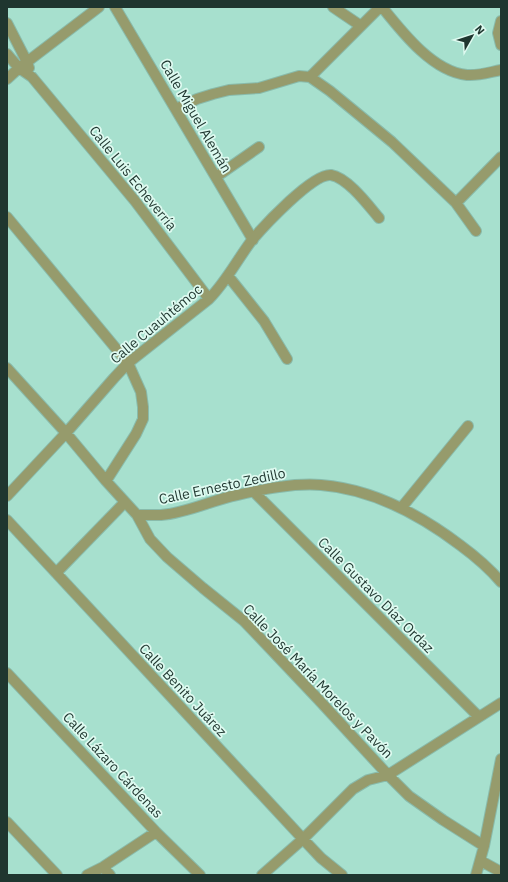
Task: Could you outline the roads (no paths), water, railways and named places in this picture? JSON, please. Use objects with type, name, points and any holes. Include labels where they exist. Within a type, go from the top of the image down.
[{"type":"street","points":[[7,79],[99,7]]},
{"type":"street","name":"Calle Miguel Alemán","points":[[115,7],[253,240]]},
{"type":"street","points":[[333,7],[361,26]]},
{"type":"street","points":[[310,77],[381,7],[402,31],[440,66],[454,72],[468,75],[484,74],[501,70]]},
{"type":"street","points":[[500,22],[498,33],[501,45]]},
{"type":"street","points":[[7,23],[23,65]]},
{"type":"street","name":"Calle Luis Echeverría","points":[[7,54],[23,65],[135,201],[209,300]]},
{"type":"street","points":[[176,109],[197,99],[229,90],[259,88],[299,76],[310,77],[330,91],[392,142],[456,203],[476,231]]},
{"type":"street","points":[[216,177],[259,147]]},
{"type":"street","points":[[456,203],[501,157]]},
{"type":"street","name":"Calle Cuauhtémoc","points":[[7,496],[128,364],[209,300],[229,277],[253,240],[299,193],[314,181],[323,176],[331,176],[340,180],[350,187],[379,218]]},
{"type":"street","points":[[7,217],[128,364],[141,392],[143,419],[136,434],[106,481]]},
{"type":"street","points":[[229,277],[264,321],[287,359]]},
{"type":"street","name":"Calle José María Morelos y Pavón","points":[[7,368],[137,515],[156,547],[202,588],[244,621],[313,693],[388,775],[421,805],[484,846]]},
{"type":"street","points":[[402,507],[468,426]]},
{"type":"street","name":"Calle Ernesto Zedillo","points":[[137,515],[162,515],[236,495],[288,485],[320,485],[349,489],[402,507],[445,534],[474,556],[501,582]]},
{"type":"street","name":"Calle Gustavo Díaz Ordaz","points":[[254,492],[479,717]]},
{"type":"street","points":[[56,573],[125,502]]},
{"type":"street","name":"Calle Benito Juárez","points":[[7,520],[303,839],[321,858],[342,875]]},
{"type":"street","name":"Calle Lázaro Cárdenas","points":[[7,673],[156,832],[200,875]]},
{"type":"street","points":[[262,875],[303,839],[353,790],[368,780],[388,775],[501,703]]},
{"type":"street","points":[[476,875],[481,861],[501,759]]},
{"type":"street","points":[[7,822],[58,875]]},
{"type":"street","points":[[87,875],[103,867],[156,832]]},
{"type":"street","points":[[481,861],[501,872]]},
{"type":"street","points":[[103,867],[110,875]]}]
